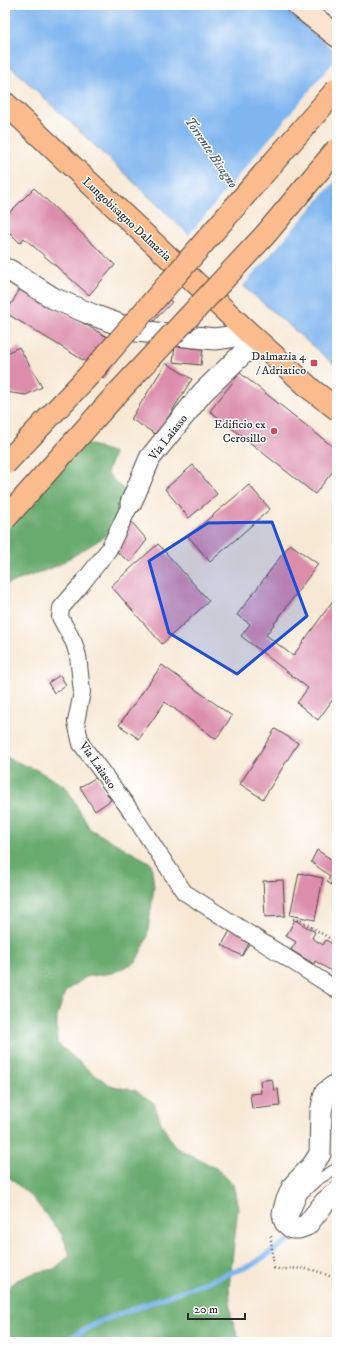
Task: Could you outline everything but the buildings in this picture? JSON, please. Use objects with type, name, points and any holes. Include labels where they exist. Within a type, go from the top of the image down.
[{"type":"main road","points":[[308,8],[337,36]]},
{"type":"main road","points":[[5,464],[90,374],[337,89]]},
{"type":"main road","name":"Lungobisagno Dalmazia","points":[[5,103],[253,337],[312,390],[337,410]]},
{"type":"main road","points":[[5,519],[113,398],[265,235],[337,149]]},
{"type":"street","points":[[6,271],[53,298],[137,331],[215,339],[253,337]]},
{"type":"street","name":"Via Laiasso","points":[[253,337],[204,392],[150,458],[131,503],[108,548],[80,586],[61,608],[60,617],[74,643],[78,656],[82,692],[76,722],[81,744],[128,807],[184,892],[337,990]]},
{"type":"street","points":[[337,1084],[325,1093],[321,1112],[320,1154],[312,1166],[293,1186],[286,1202],[283,1214],[285,1222],[292,1228],[299,1228],[307,1225],[325,1202],[337,1192]]},
{"type":"lane","points":[[289,1225],[302,1194],[316,1182],[337,1168]]},
{"type":"path","points":[[293,919],[300,920],[337,943]]},
{"type":"path","points":[[270,1240],[274,1268],[279,1270],[307,1269],[327,1275],[337,1280]]},
{"type":"highlighted area","points":[[272,522],[307,616],[237,674],[169,633],[149,561],[208,523]]},
{"type":"green space","points":[[78,440],[114,453],[107,473],[127,493],[121,518],[104,537],[57,566],[8,584],[5,587],[5,525]]},
{"type":"green space","points":[[5,757],[37,770],[66,787],[90,829],[151,863],[154,887],[147,938],[136,962],[112,973],[86,977],[65,992],[57,1017],[57,1043],[92,1073],[113,1087],[135,1090],[154,1103],[162,1125],[175,1147],[216,1168],[233,1184],[238,1208],[229,1287],[231,1315],[238,1337],[242,1342],[5,1342],[5,1291],[15,1281],[34,1273],[54,1269],[70,1255],[62,1235],[32,1197],[5,1174]]},
{"type":"water","name":"Torrente Bisagno","points":[[5,5],[281,5],[337,54],[337,367],[248,290],[5,61]]},
{"type":"pier","points":[[337,58],[337,179],[242,287],[188,236]]},
{"type":"waterway","points":[[63,1342],[101,1321],[252,1265],[296,1235]]},
{"type":"place","name":"Dalmazia 4 / Adriatico","points":[[314,363]]},
{"type":"place","name":"Edificio ex Cerosillo","points":[[274,431]]}]
